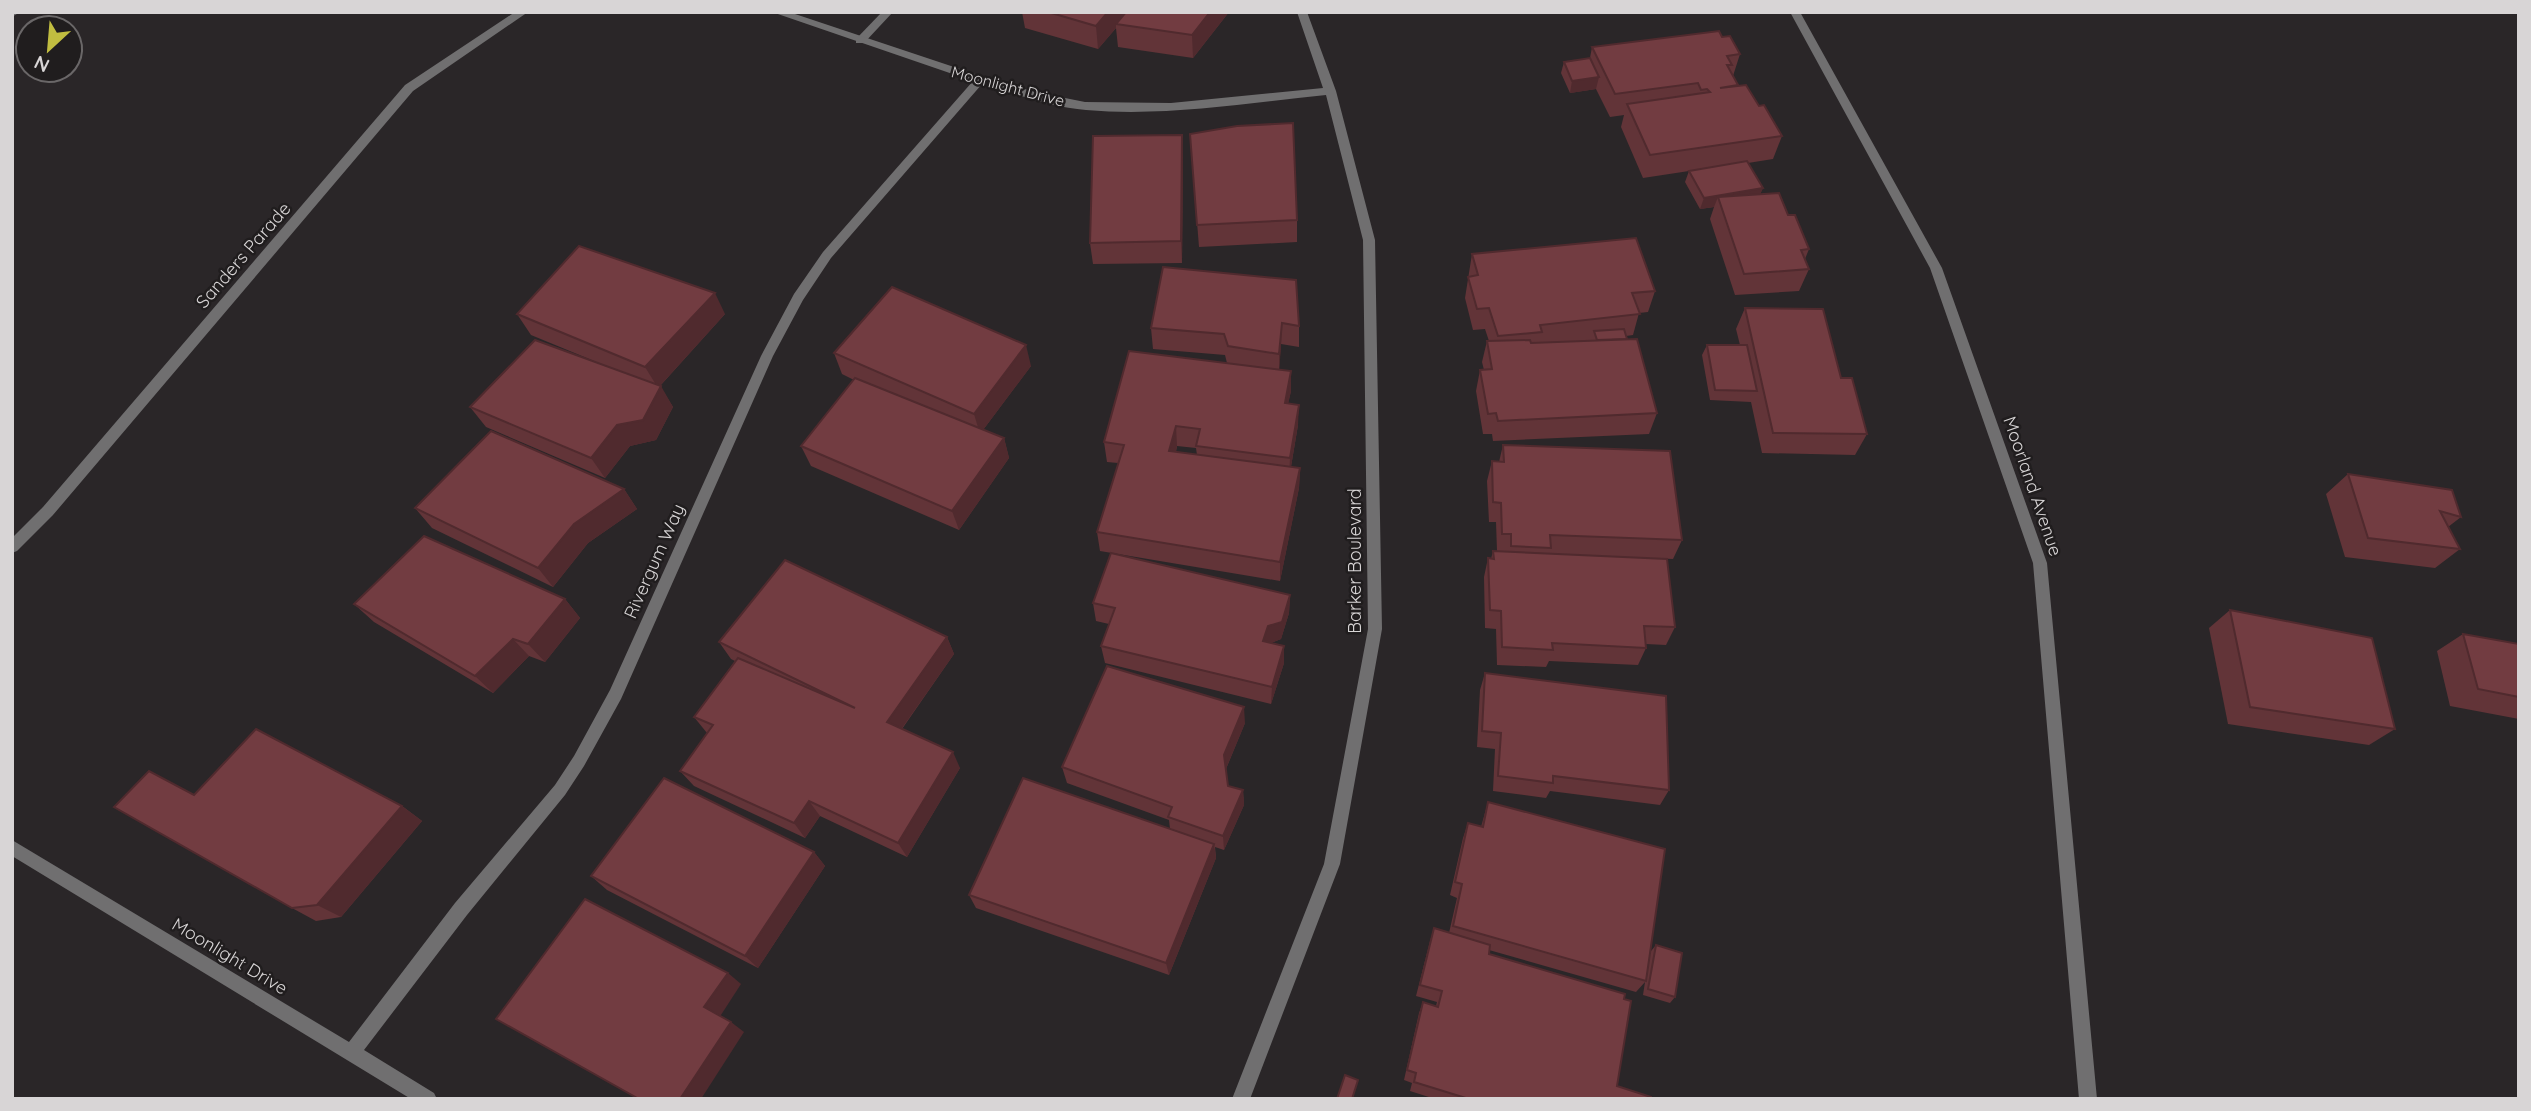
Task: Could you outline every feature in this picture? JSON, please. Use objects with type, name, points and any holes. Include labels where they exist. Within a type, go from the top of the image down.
[{"type":"street","name":"Sanders Parade","points":[[12,547],[48,511],[409,88],[523,12]]},
{"type":"street","name":"Moonlight Drive","points":[[777,12],[1034,96],[1108,108],[1223,103],[1330,90]]},
{"type":"street","points":[[860,41],[888,12]]},
{"type":"street","name":"Barker Boulevard","points":[[1241,1099],[1332,864],[1376,629],[1369,240],[1330,90],[1301,12]]},
{"type":"street","name":"Moorland Avenue","points":[[1795,12],[1936,268],[2040,563],[2088,1099]]},
{"type":"street","name":"Rivergum Way","points":[[352,1052],[461,909],[560,790],[579,761],[616,694],[762,369],[798,297],[827,255],[980,80]]},
{"type":"street","name":"Moonlight Drive","points":[[12,847],[428,1099]]},
{"type":"building","points":[[1048,12],[1108,12],[1096,26]]},
{"type":"building","points":[[1126,12],[1210,12],[1192,35],[1116,24]]},
{"type":"building","points":[[1719,31],[1722,37],[1730,36],[1740,54],[1727,56],[1732,65],[1727,65],[1738,85],[1720,88],[1746,85],[1759,106],[1764,105],[1782,136],[1650,155],[1627,104],[1710,92],[1707,89],[1701,90],[1698,83],[1615,94],[1592,47]]},
{"type":"building","points":[[1590,58],[1599,77],[1572,81],[1564,62]]},
{"type":"building","points":[[1293,123],[1297,220],[1197,225],[1190,134],[1237,126]]},
{"type":"building","points":[[1182,135],[1181,241],[1090,243],[1093,136]]},
{"type":"building","points":[[1747,161],[1763,188],[1704,198],[1689,171]]},
{"type":"building","points":[[1779,193],[1788,215],[1795,215],[1809,249],[1801,250],[1809,269],[1744,274],[1718,197]]},
{"type":"building","points":[[1636,238],[1655,291],[1632,293],[1640,314],[1540,325],[1542,332],[1498,336],[1489,308],[1477,309],[1468,277],[1478,275],[1472,254]]},
{"type":"building","points":[[579,246],[715,293],[645,367],[517,314]]},
{"type":"building","points":[[1163,267],[1296,280],[1299,326],[1282,323],[1279,354],[1228,346],[1224,334],[1151,328]]},
{"type":"building","points":[[892,287],[1026,345],[974,414],[834,353]]},
{"type":"building","points":[[1745,308],[1823,309],[1841,378],[1852,378],[1867,434],[1773,433]]},
{"type":"building","points":[[1624,329],[1627,339],[1597,340],[1594,331]]},
{"type":"building","points":[[1637,339],[1657,413],[1498,421],[1496,413],[1488,414],[1480,370],[1492,369],[1487,341],[1530,340],[1531,343]]},
{"type":"building","points":[[535,340],[661,386],[643,420],[617,425],[591,458],[470,407]]},
{"type":"building","points":[[1707,345],[1747,345],[1757,391],[1715,390]]},
{"type":"building","points":[[1129,351],[1291,371],[1285,403],[1299,405],[1290,458],[1196,446],[1200,429],[1176,426],[1169,451],[1300,468],[1280,562],[1097,532],[1124,445],[1104,442]]},
{"type":"building","points":[[855,378],[1004,438],[952,511],[801,446]]},
{"type":"building","points":[[491,431],[624,489],[574,524],[538,568],[415,508]]},
{"type":"building","points":[[1503,445],[1670,451],[1682,540],[1550,535],[1551,548],[1511,546],[1511,534],[1502,534],[1501,503],[1493,502],[1492,461],[1504,462]]},
{"type":"building","points":[[2348,474],[2452,490],[2461,517],[2440,511],[2460,549],[2368,538]]},
{"type":"building","points":[[424,536],[565,599],[528,644],[513,639],[475,676],[354,604]]},
{"type":"building","points":[[1493,551],[1667,559],[1675,627],[1644,626],[1646,648],[1552,643],[1553,650],[1502,647],[1501,611],[1490,610],[1488,558],[1494,559]]},
{"type":"building","points":[[1111,553],[1290,595],[1282,622],[1268,626],[1263,641],[1284,646],[1272,687],[1101,646],[1115,608],[1093,603]]},
{"type":"building","points":[[785,560],[947,637],[887,722],[953,752],[898,843],[809,801],[794,823],[680,771],[713,725],[694,717],[738,658],[855,708],[719,642]]},
{"type":"building","points":[[2230,610],[2372,638],[2395,729],[2250,707]]},
{"type":"building","points":[[2463,634],[2519,644],[2519,697],[2478,689]]},
{"type":"building","points":[[1107,666],[1244,707],[1224,755],[1228,786],[1243,790],[1223,836],[1168,817],[1172,807],[1062,767]]},
{"type":"building","points":[[1485,673],[1666,696],[1669,790],[1553,776],[1553,783],[1498,776],[1501,733],[1482,731]]},
{"type":"building","points":[[256,729],[402,806],[317,905],[292,908],[114,807],[149,771],[194,795]]},
{"type":"building","points":[[664,778],[814,852],[745,956],[591,876]]},
{"type":"building","points":[[1023,778],[1214,844],[1166,963],[969,895]]},
{"type":"building","points":[[1488,802],[1665,849],[1646,981],[1453,926],[1462,884],[1455,882],[1468,823],[1483,827]]},
{"type":"building","points":[[585,899],[728,973],[704,1007],[731,1022],[680,1099],[639,1099],[496,1019]]},
{"type":"building","points":[[1434,928],[1490,945],[1489,954],[1625,994],[1624,999],[1631,1001],[1617,1086],[1651,1099],[1469,1099],[1414,1082],[1416,1073],[1407,1070],[1423,1002],[1438,1007],[1442,991],[1420,985]]},
{"type":"building","points":[[1656,945],[1682,953],[1675,997],[1648,989]]},
{"type":"building","points":[[1345,1075],[1358,1080],[1352,1099],[1337,1099]]}]
